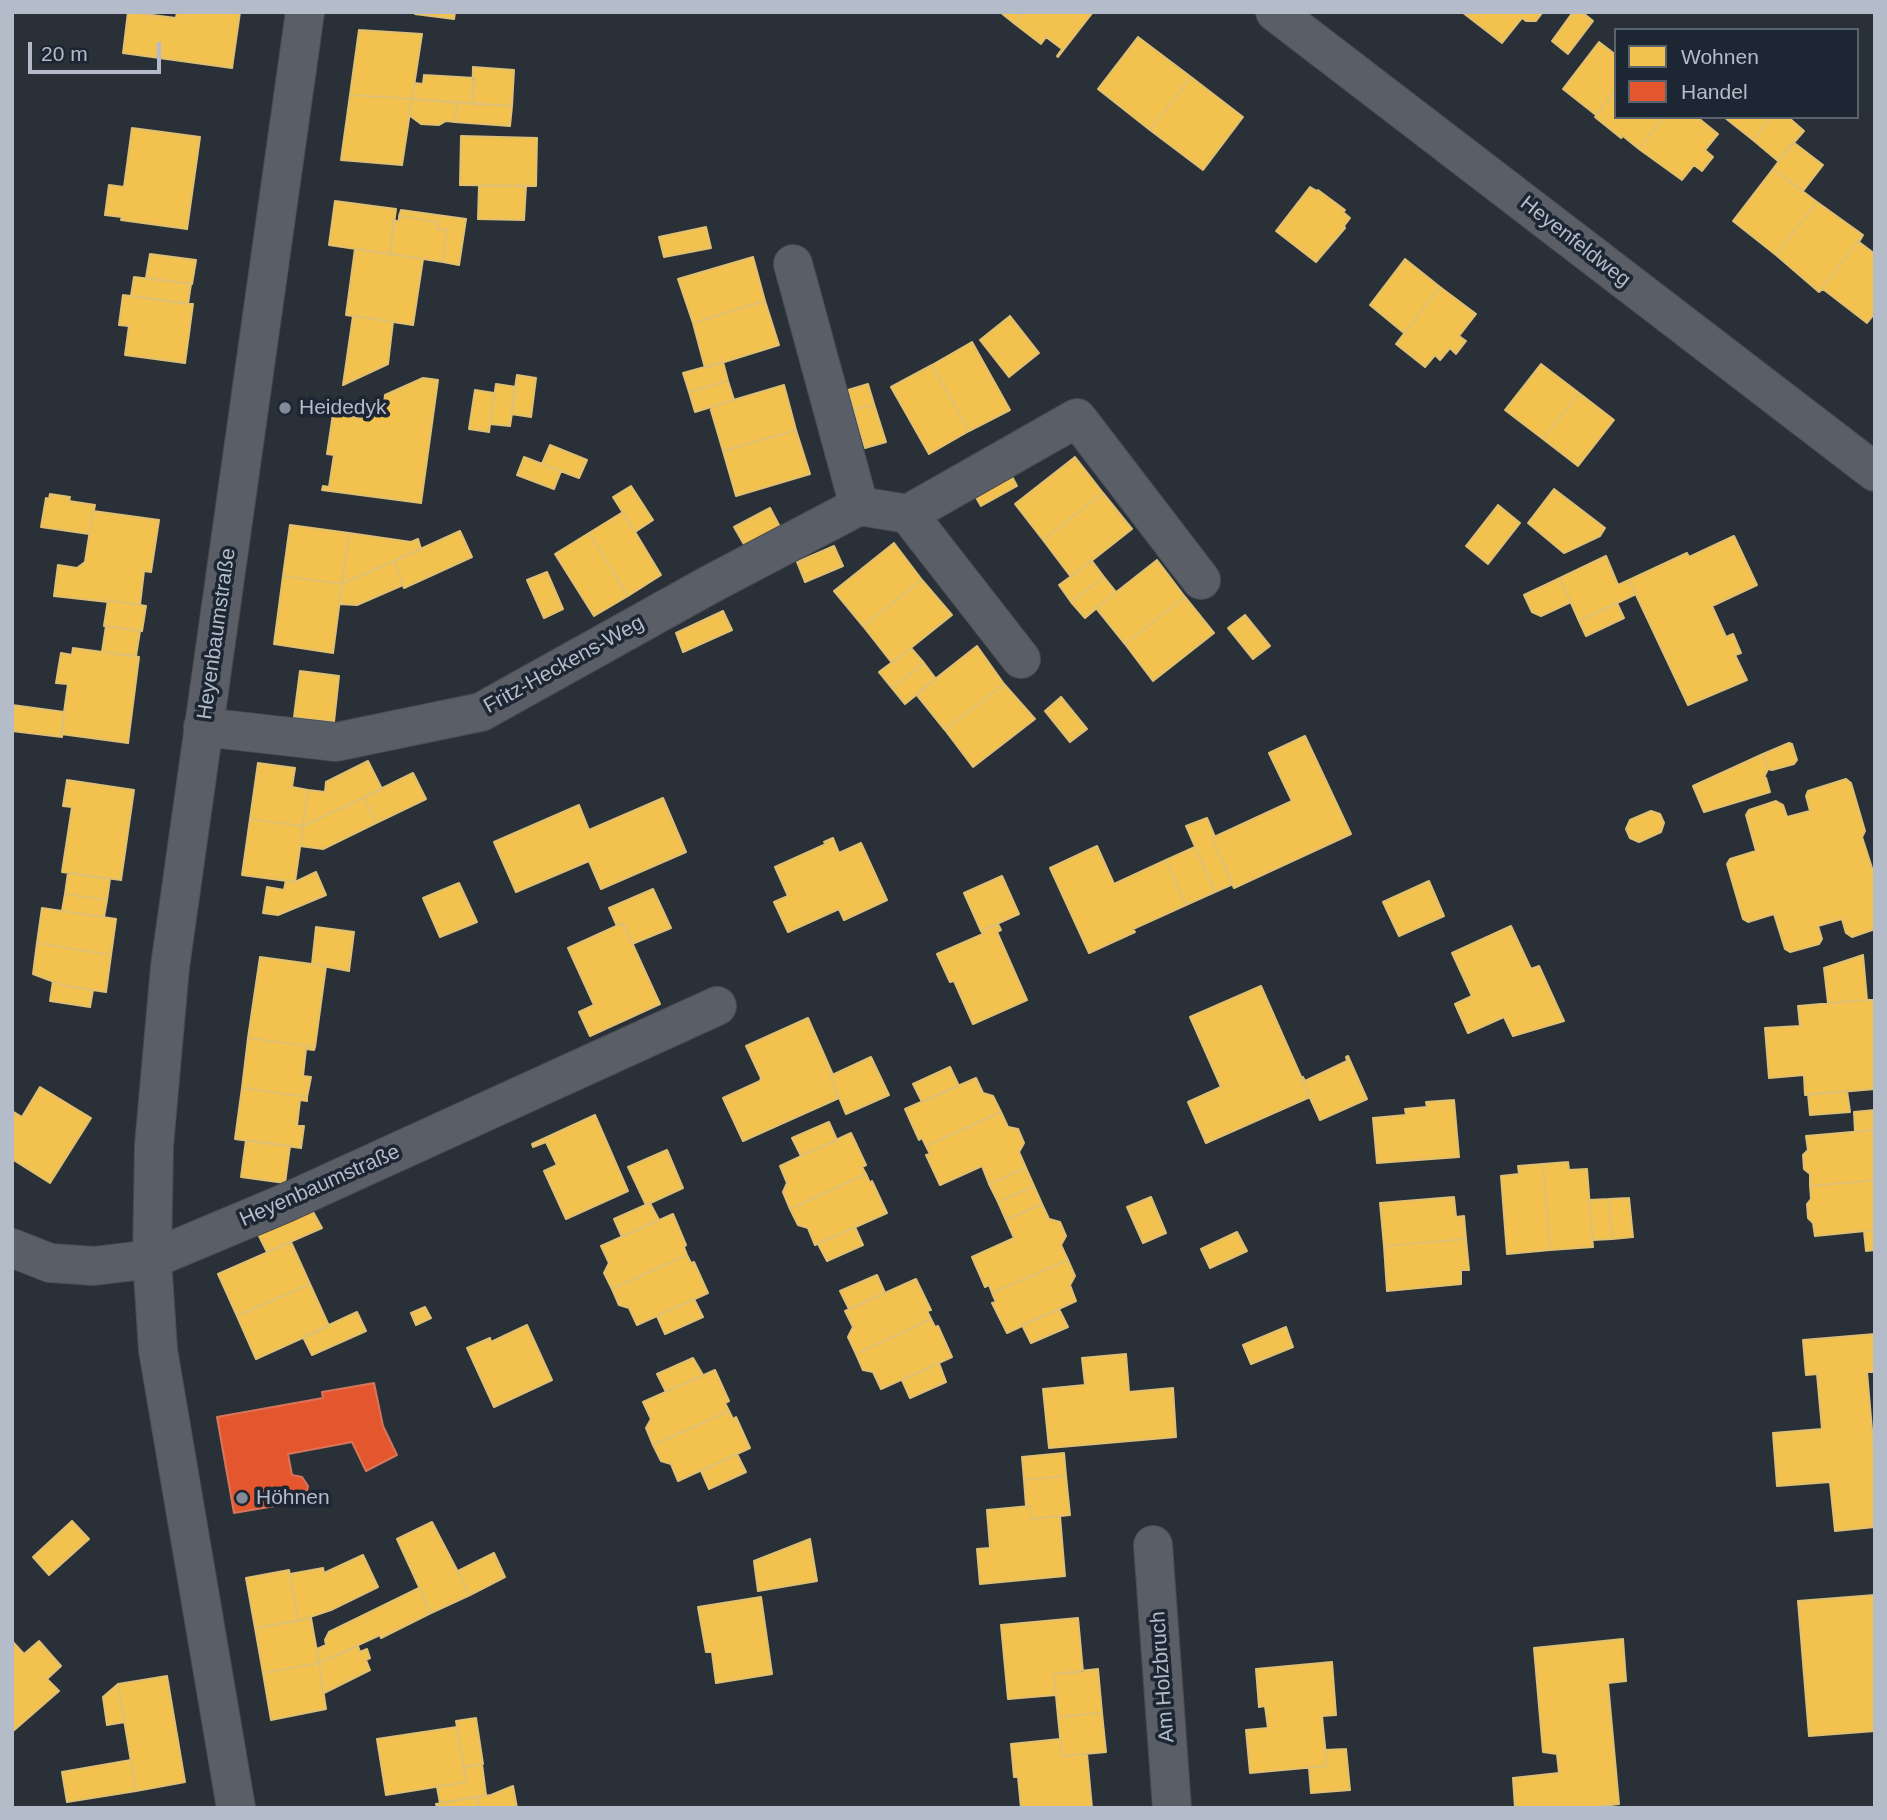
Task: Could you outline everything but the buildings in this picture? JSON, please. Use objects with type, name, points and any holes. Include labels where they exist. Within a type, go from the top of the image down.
[{"type":"street","name":"Heyenbaumstraße","points":[[236,1808],[158,1350],[152,1259],[154,1146],[170,967],[305,12]]},
{"type":"street","name":"Heyenfeldweg","points":[[1275,12],[1875,472]]},
{"type":"street","points":[[793,264],[859,506],[908,514],[1077,418],[1201,580]]},
{"type":"street","name":"Fritz-Heckens-Weg","points":[[203,727],[336,742],[481,712],[709,585],[859,506]]},
{"type":"street","points":[[908,514],[1021,659]]},
{"type":"street","name":"Heyenbaumstraße","points":[[152,1259],[283,1204],[718,1006]]},
{"type":"street","points":[[12,1248],[50,1263],[94,1266],[152,1259]]},
{"type":"street","name":"Am Holzbruch","points":[[1153,1545],[1172,1808]]},
{"type":"place","name":"Heidedyk","points":[[285,408]]},
{"type":"place","name":"Höhnen","points":[[242,1498]]}]
